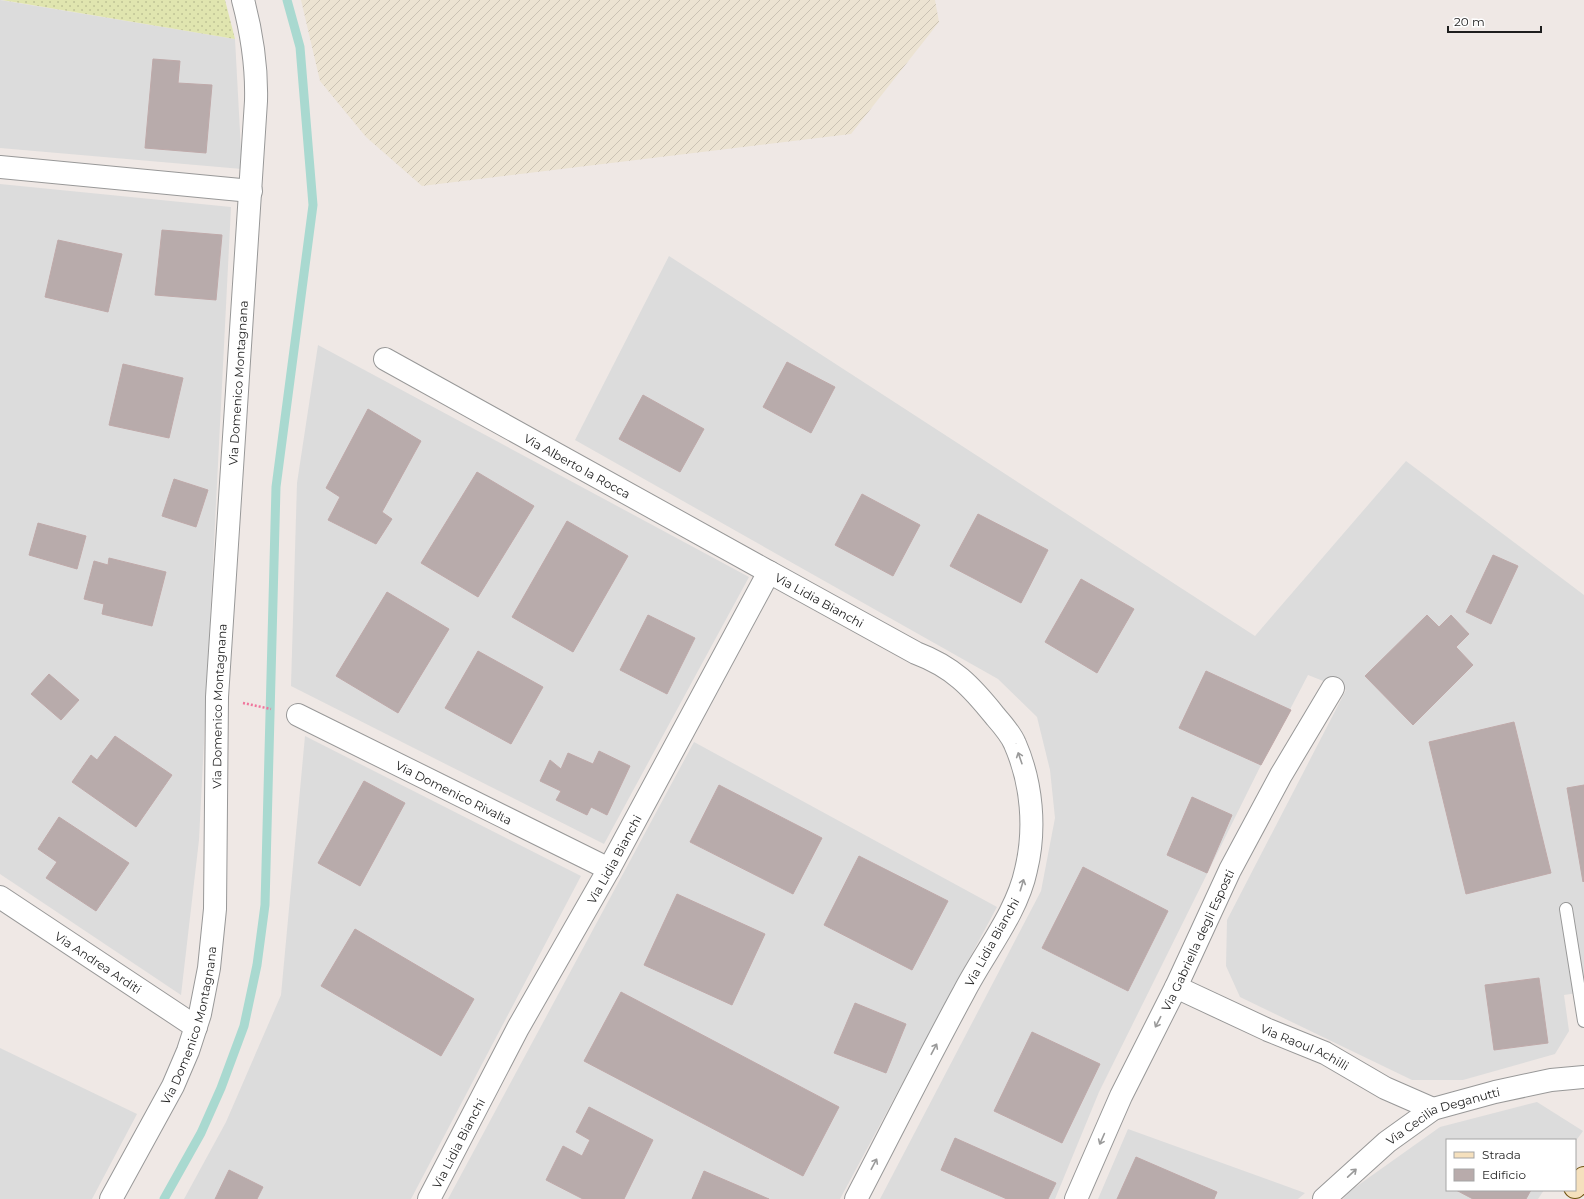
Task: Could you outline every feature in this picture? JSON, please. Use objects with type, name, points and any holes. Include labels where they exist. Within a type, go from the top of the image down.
[{"type":"street","name":"Via Domenico Montagnana","points":[[111,1199],[173,1086],[188,1051],[196,1027],[209,968],[215,909],[217,697],[251,191],[257,73],[253,42],[243,0]]},
{"type":"street","points":[[0,167],[251,191]]},
{"type":"street","name":"Via Alberto la Rocca","points":[[385,359],[769,572]]},
{"type":"street","name":"Via Lidia Bianchi","points":[[429,1199],[518,1028],[609,869],[769,572],[910,649],[932,659],[947,668],[973,688],[1015,743],[1024,773],[1029,798],[1031,846],[1026,872],[1018,897],[964,990],[856,1199]]},
{"type":"street","name":"Via Gabriella degli Esposti","points":[[1076,1199],[1121,1096],[1176,987],[1230,870],[1255,821],[1333,688]]},
{"type":"street","name":"Via Domenico Rivalta","points":[[298,716],[609,869]]},
{"type":"street","name":"Via Andrea Arditi","points":[[0,897],[196,1027]]},
{"type":"street","name":"Via Raoul Achilli","points":[[1176,987],[1268,1030],[1325,1053],[1385,1088],[1433,1109]]},
{"type":"street","name":"Via Cecilia Deganutti","points":[[1324,1199],[1386,1142],[1433,1109],[1495,1092],[1552,1080],[1584,1077]]},
{"type":"street","points":[[1576,1186],[1584,1178]]},
{"type":"street","points":[[1565,1199],[1571,1191]]},
{"type":"lane","points":[[1566,909],[1584,1021]]},
{"type":"path","points":[[217,697],[298,716]]},
{"type":"shaded area","points":[[0,0],[235,39],[242,169],[0,148]]},
{"type":"shaded area","points":[[301,0],[935,0],[939,22],[851,134],[422,186],[366,137],[320,81]]},
{"type":"shaded area","points":[[0,184],[231,207],[199,840],[181,995],[0,874]]},
{"type":"shaded area","points":[[669,256],[1255,636],[1406,461],[1584,595],[1584,992],[1564,995],[1569,1031],[1555,1054],[1463,1080],[1412,1080],[1240,997],[1226,966],[1227,920],[1346,690],[1308,675],[1261,765],[1099,1092],[1055,1199],[880,1199],[1041,891],[1055,818],[1050,770],[1037,717],[998,679],[575,440]]},
{"type":"shaded area","points":[[318,345],[749,577],[604,844],[291,686],[297,483]]},
{"type":"shaded area","points":[[305,736],[581,876],[411,1199],[184,1199],[226,1122],[281,995]]},
{"type":"shaded area","points":[[694,742],[997,907],[840,1199],[448,1199]]},
{"type":"shaded area","points":[[0,1048],[137,1114],[92,1199],[0,1199]]},
{"type":"shaded area","points":[[1537,1102],[1583,1131],[1576,1141],[1576,1139],[1446,1139],[1446,1191],[1543,1191],[1538,1199],[1343,1199],[1350,1191],[1440,1127]]},
{"type":"shaded area","points":[[1128,1129],[1305,1193],[1298,1199],[1098,1199]]},
{"type":"green space","points":[[2,0],[225,0],[235,39]]},
{"type":"building","points":[[153,59],[180,61],[178,83],[212,85],[206,153],[145,148]]},
{"type":"building","points":[[162,230],[222,235],[216,300],[155,295]]},
{"type":"building","points":[[58,240],[122,254],[108,312],[45,297]]},
{"type":"building","points":[[787,362],[835,387],[811,433],[763,407]]},
{"type":"building","points":[[123,364],[183,378],[169,438],[109,425]]},
{"type":"building","points":[[643,395],[704,429],[680,472],[619,439]]},
{"type":"building","points":[[368,409],[421,441],[382,512],[392,519],[376,544],[328,520],[340,497],[326,488]]},
{"type":"building","points":[[477,472],[534,506],[478,597],[421,563]]},
{"type":"building","points":[[174,479],[208,490],[196,527],[162,516]]},
{"type":"building","points":[[862,494],[920,525],[893,576],[835,545]]},
{"type":"building","points":[[978,514],[1048,550],[1021,603],[950,566]]},
{"type":"building","points":[[567,521],[628,556],[573,652],[512,617]]},
{"type":"building","points":[[38,523],[86,536],[77,569],[29,555]]},
{"type":"building","points":[[1493,555],[1518,566],[1491,624],[1466,612]]},
{"type":"building","points":[[109,558],[166,572],[152,626],[102,614],[104,604],[84,599],[94,561],[108,565]]},
{"type":"building","points":[[1081,579],[1134,609],[1097,673],[1045,642]]},
{"type":"building","points":[[387,592],[449,629],[398,713],[336,676]]},
{"type":"building","points":[[648,615],[695,638],[667,694],[620,670]]},
{"type":"building","points":[[1427,615],[1439,627],[1451,615],[1469,634],[1456,647],[1473,665],[1413,725],[1365,676]]},
{"type":"building","points":[[478,651],[543,687],[511,744],[445,708]]},
{"type":"building","points":[[1206,671],[1291,710],[1261,765],[1179,728]]},
{"type":"building","points":[[49,674],[79,700],[61,720],[31,694]]},
{"type":"building","points":[[1514,722],[1551,873],[1466,894],[1429,742]]},
{"type":"building","points":[[115,736],[172,775],[136,827],[72,782],[91,755],[97,760]]},
{"type":"building","points":[[599,751],[630,766],[607,815],[591,807],[587,815],[556,800],[561,791],[540,781],[550,760],[561,769],[568,753],[593,764]]},
{"type":"building","points":[[364,781],[405,803],[360,886],[318,863]]},
{"type":"building","points":[[719,785],[822,838],[793,894],[690,842]]},
{"type":"building","points":[[1584,785],[1584,881],[1583,882],[1567,788]]},
{"type":"building","points":[[1192,797],[1232,815],[1207,873],[1167,855]]},
{"type":"building","points":[[59,817],[129,863],[96,911],[46,878],[57,862],[38,849]]},
{"type":"building","points":[[859,856],[948,901],[912,970],[824,925]]},
{"type":"building","points":[[1083,867],[1168,911],[1128,991],[1042,948]]},
{"type":"building","points":[[677,894],[765,934],[732,1005],[644,965]]},
{"type":"building","points":[[355,929],[474,999],[441,1056],[321,986]]},
{"type":"building","points":[[1539,978],[1548,1043],[1494,1050],[1485,985]]},
{"type":"building","points":[[621,992],[839,1107],[803,1176],[584,1061]]},
{"type":"building","points":[[855,1003],[906,1024],[886,1073],[834,1053]]},
{"type":"building","points":[[1032,1032],[1100,1064],[1062,1143],[994,1111]]},
{"type":"building","points":[[589,1107],[653,1140],[624,1199],[583,1199],[546,1180],[563,1146],[582,1156],[590,1140],[576,1132]]},
{"type":"building","points":[[955,1138],[1056,1183],[1048,1199],[1007,1199],[941,1170]]},
{"type":"building","points":[[1136,1157],[1217,1192],[1214,1199],[1117,1199]]},
{"type":"building","points":[[229,1170],[263,1187],[257,1199],[215,1199]]},
{"type":"building","points":[[704,1171],[769,1199],[692,1199]]},
{"type":"building","points":[[1458,1191],[1530,1191],[1526,1199],[1473,1199]]},
{"type":"waterway","points":[[164,1199],[201,1133],[221,1088],[244,1026],[257,965],[265,905],[276,487],[313,205],[300,47],[287,0]]}]
